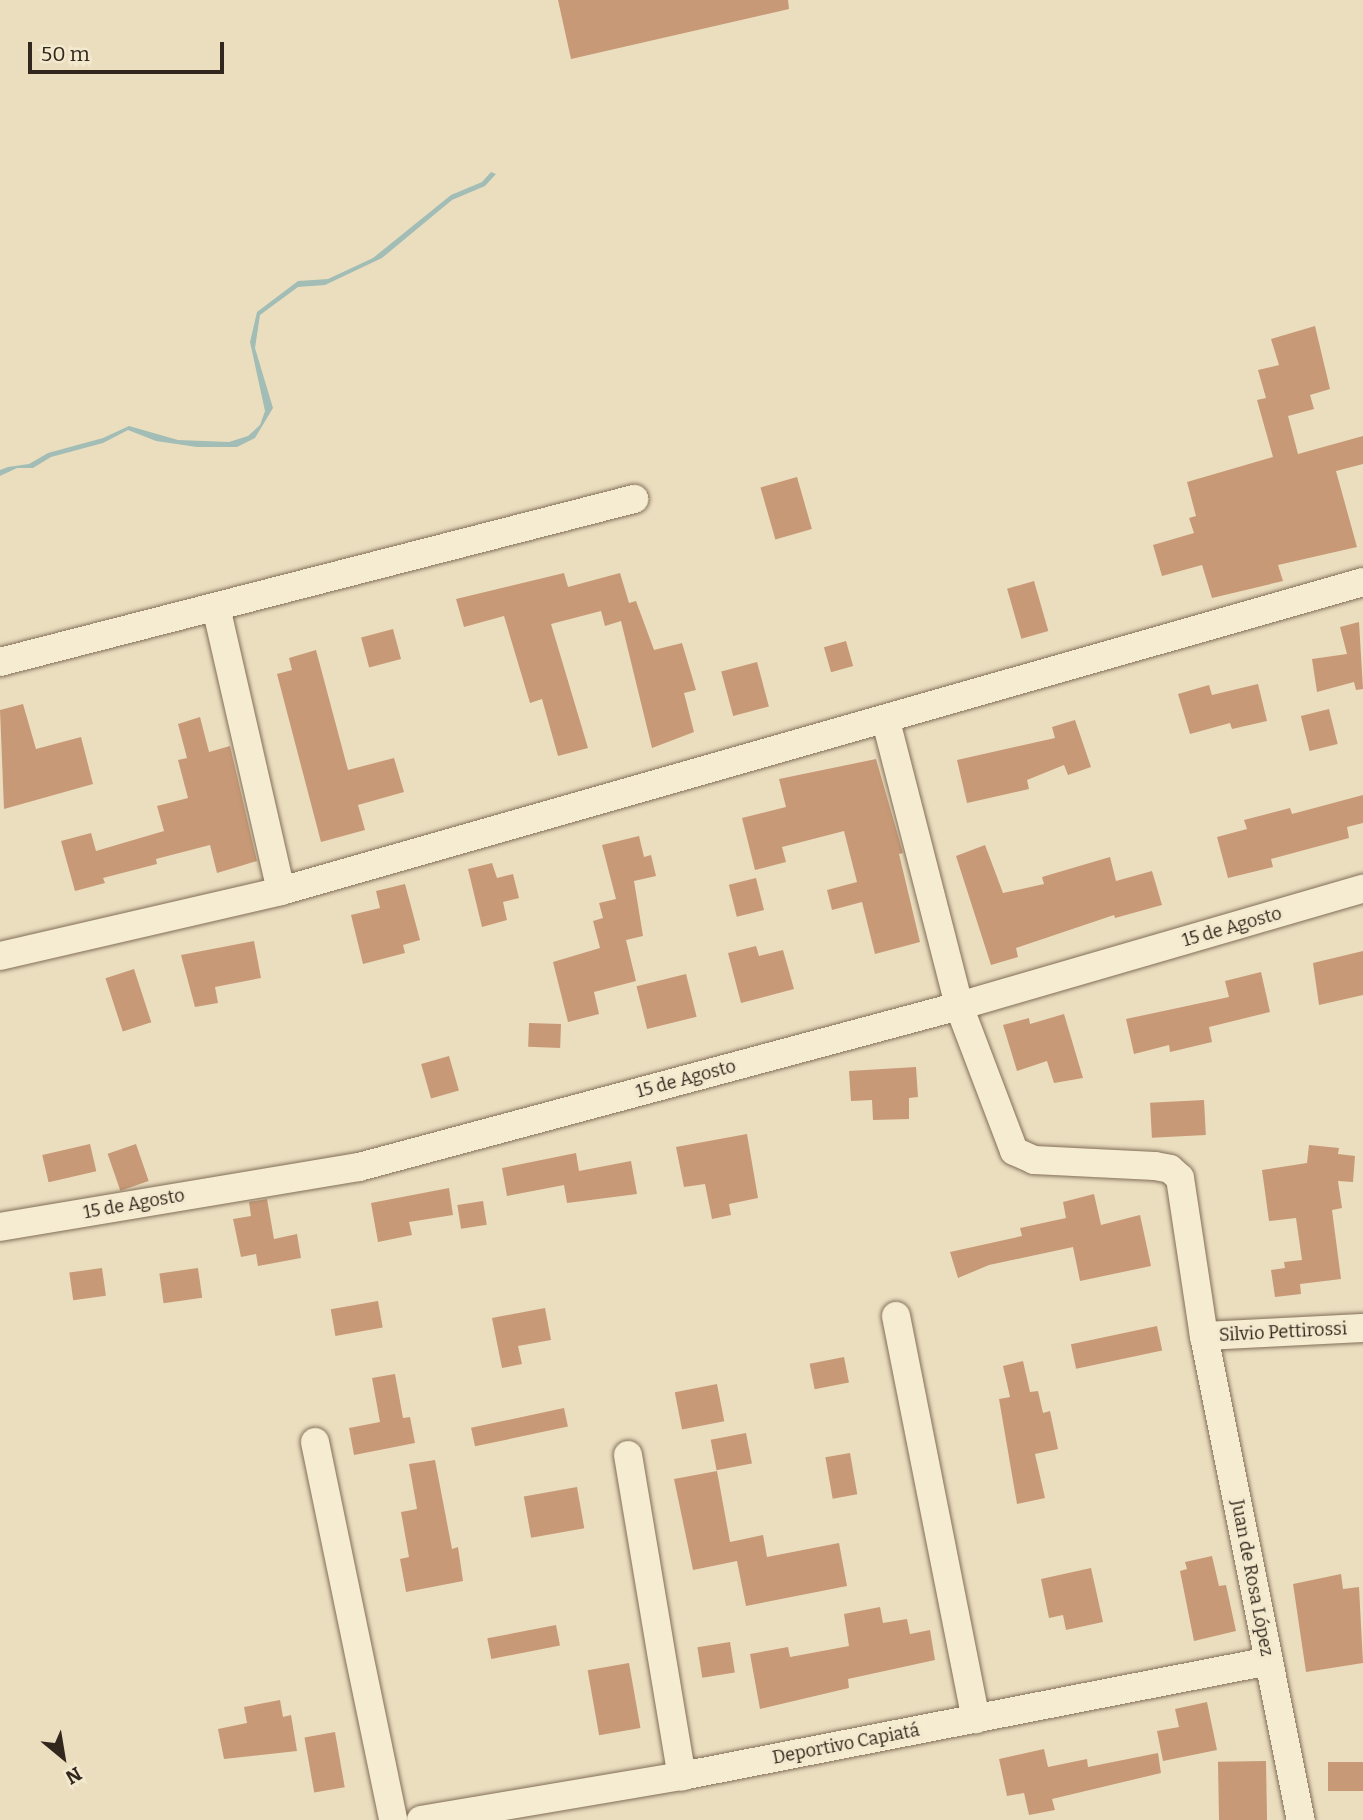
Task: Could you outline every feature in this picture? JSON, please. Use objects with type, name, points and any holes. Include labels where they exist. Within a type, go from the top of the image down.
[{"type":"street","points":[[0,662],[634,499]]},
{"type":"street","points":[[0,956],[281,891],[886,721],[1363,582]]},
{"type":"street","points":[[216,607],[281,891]]},
{"type":"street","points":[[886,721],[959,1006]]},
{"type":"street","name":"15 de Agosto","points":[[0,1227],[359,1167],[959,1006],[1363,889]]},
{"type":"street","name":"Juan de Rosa López","points":[[959,1006],[1014,1151],[1034,1160],[1155,1166],[1170,1169],[1180,1178],[1204,1336],[1301,1820]]},
{"type":"street","points":[[897,1315],[976,1719]]},
{"type":"street","name":"Silvio Pettirossi","points":[[1204,1336],[1363,1328]]},
{"type":"street","points":[[315,1442],[393,1820]]},
{"type":"street","points":[[628,1455],[682,1776]]},
{"type":"street","name":"Deportivo Capiatá","points":[[421,1820],[682,1776],[1269,1661]]},
{"type":"water","points":[[491,172],[496,174],[485,186],[452,200],[382,258],[325,285],[298,287],[260,315],[255,348],[273,408],[255,438],[237,447],[197,447],[156,441],[128,430],[103,443],[51,457],[33,468],[17,468],[0,476],[0,470],[29,464],[48,453],[103,438],[129,426],[178,440],[229,442],[248,436],[260,425],[265,411],[250,342],[257,312],[298,281],[328,279],[373,258],[451,195],[482,182]]},
{"type":"building","points":[[558,0],[788,0],[789,9],[571,59]]},
{"type":"building","points":[[1315,326],[1330,389],[1310,395],[1314,409],[1288,416],[1298,454],[1363,436],[1363,464],[1336,471],[1357,547],[1278,565],[1283,581],[1212,598],[1202,565],[1162,576],[1153,545],[1194,533],[1189,518],[1196,516],[1187,482],[1273,457],[1257,400],[1266,398],[1258,370],[1279,365],[1271,339]]},
{"type":"building","points":[[797,477],[812,529],[775,539],[760,487]]},
{"type":"building","points":[[564,573],[568,587],[620,573],[629,603],[636,601],[654,650],[682,643],[696,690],[684,693],[694,732],[652,748],[621,621],[605,626],[601,611],[551,624],[588,748],[558,756],[542,699],[530,703],[504,616],[464,627],[456,599]]},
{"type":"building","points":[[1034,581],[1048,631],[1021,639],[1007,589]]},
{"type":"building","points":[[1359,622],[1363,689],[1356,690],[1354,682],[1317,692],[1312,659],[1347,654],[1340,627]]},
{"type":"building","points":[[393,629],[401,659],[369,667],[361,638]]},
{"type":"building","points":[[846,641],[853,666],[831,672],[824,647]]},
{"type":"building","points":[[316,650],[348,770],[394,758],[404,792],[358,805],[365,830],[321,842],[277,674],[292,670],[289,658]]},
{"type":"building","points":[[757,662],[769,706],[733,716],[721,672]]},
{"type":"building","points":[[1258,684],[1267,721],[1232,729],[1230,723],[1190,734],[1178,694],[1209,685],[1212,695]]},
{"type":"building","points":[[23,704],[36,749],[81,737],[93,784],[4,809],[0,710]]},
{"type":"building","points":[[1329,709],[1338,744],[1310,751],[1301,716]]},
{"type":"building","points":[[200,717],[209,752],[230,746],[257,861],[217,873],[210,845],[156,859],[157,864],[103,878],[105,883],[75,891],[61,841],[91,833],[96,851],[164,831],[157,806],[188,798],[178,760],[187,758],[178,724]]},
{"type":"building","points":[[1075,720],[1091,767],[1068,775],[1064,765],[1027,780],[1029,789],[967,803],[957,760],[1055,738],[1052,727]]},
{"type":"building","points":[[876,759],[903,853],[899,854],[920,942],[875,954],[862,902],[832,910],[827,890],[857,882],[844,831],[782,847],[786,862],[755,870],[742,818],[786,807],[779,779]]},
{"type":"building","points":[[1363,795],[1363,823],[1347,827],[1349,838],[1271,859],[1273,867],[1228,878],[1217,837],[1247,829],[1244,820],[1290,808],[1292,814]]},
{"type":"building","points":[[639,836],[644,857],[651,855],[656,876],[634,881],[643,936],[626,940],[636,981],[594,992],[599,1014],[568,1022],[553,962],[600,948],[593,921],[603,918],[599,903],[616,899],[602,845]]},
{"type":"building","points":[[985,845],[1003,893],[1044,884],[1042,877],[1110,857],[1116,881],[1152,871],[1162,905],[1115,918],[1114,915],[1016,948],[1018,957],[991,965],[956,856]]},
{"type":"building","points":[[492,863],[497,878],[513,874],[519,898],[503,902],[507,920],[482,927],[468,869]]},
{"type":"building","points":[[756,878],[764,910],[737,917],[729,885]]},
{"type":"building","points":[[405,884],[420,940],[403,945],[405,953],[363,964],[351,915],[380,908],[376,891]]},
{"type":"building","points":[[254,941],[261,978],[215,987],[218,1003],[195,1007],[181,955]]},
{"type":"building","points":[[756,946],[759,956],[783,950],[794,989],[741,1003],[728,953]]},
{"type":"building","points":[[1363,951],[1363,995],[1319,1005],[1313,963]]},
{"type":"building","points":[[134,969],[151,1022],[123,1032],[105,978]]},
{"type":"building","points":[[1261,972],[1270,1012],[1209,1027],[1212,1042],[1170,1052],[1169,1045],[1134,1054],[1126,1019],[1229,997],[1225,981]]},
{"type":"building","points":[[686,974],[697,1017],[647,1029],[637,986]]},
{"type":"building","points":[[1064,1014],[1083,1078],[1054,1083],[1047,1061],[1017,1071],[1003,1025],[1029,1018],[1030,1024]]},
{"type":"building","points":[[529,1023],[561,1024],[560,1048],[528,1047]]},
{"type":"building","points":[[449,1056],[459,1091],[431,1099],[421,1064]]},
{"type":"building","points":[[916,1067],[918,1097],[909,1098],[909,1119],[873,1120],[872,1100],[851,1101],[849,1071]]},
{"type":"building","points":[[1204,1100],[1206,1135],[1152,1138],[1150,1103]]},
{"type":"building","points":[[747,1134],[758,1198],[729,1204],[731,1215],[712,1219],[705,1184],[684,1187],[676,1147]]},
{"type":"building","points":[[90,1144],[96,1171],[49,1182],[42,1155]]},
{"type":"building","points":[[136,1144],[149,1181],[120,1191],[108,1154]]},
{"type":"building","points":[[1309,1145],[1339,1148],[1338,1154],[1355,1156],[1353,1182],[1338,1181],[1342,1208],[1332,1210],[1341,1279],[1300,1284],[1301,1294],[1275,1297],[1271,1270],[1285,1268],[1284,1262],[1302,1260],[1296,1218],[1269,1221],[1262,1170],[1307,1163]]},
{"type":"building","points":[[576,1153],[579,1171],[631,1161],[637,1194],[567,1203],[564,1185],[507,1196],[502,1168]]},
{"type":"building","points":[[449,1188],[453,1215],[409,1222],[412,1235],[378,1242],[371,1203]]},
{"type":"building","points":[[1094,1194],[1101,1225],[1140,1215],[1151,1266],[1080,1281],[1073,1247],[989,1265],[958,1278],[950,1252],[1022,1236],[1020,1228],[1066,1218],[1063,1202]]},
{"type":"building","points":[[267,1199],[274,1239],[297,1234],[301,1258],[258,1266],[256,1254],[241,1257],[233,1219],[251,1216],[249,1202]]},
{"type":"building","points":[[483,1201],[487,1225],[461,1229],[457,1205]]},
{"type":"building","points":[[102,1268],[106,1296],[73,1300],[69,1273]]},
{"type":"building","points":[[198,1268],[202,1298],[164,1303],[159,1273]]},
{"type":"building","points":[[378,1301],[383,1328],[335,1336],[331,1309]]},
{"type":"building","points":[[545,1308],[551,1340],[518,1346],[522,1364],[502,1368],[492,1318]]},
{"type":"building","points":[[1157,1326],[1162,1350],[1076,1369],[1071,1344]]},
{"type":"building","points":[[844,1357],[849,1383],[815,1389],[810,1364]]},
{"type":"building","points":[[1023,1361],[1030,1392],[1038,1391],[1043,1413],[1050,1411],[1058,1449],[1035,1454],[1045,1498],[1017,1504],[999,1399],[1010,1397],[1003,1366]]},
{"type":"building","points":[[395,1374],[403,1418],[410,1417],[415,1443],[354,1455],[349,1428],[380,1422],[372,1378]]},
{"type":"building","points":[[717,1384],[724,1421],[682,1430],[675,1392]]},
{"type":"building","points":[[564,1408],[568,1427],[475,1446],[471,1428]]},
{"type":"building","points":[[746,1433],[752,1463],[717,1470],[711,1440]]},
{"type":"building","points":[[850,1453],[857,1494],[833,1499],[825,1457]]},
{"type":"building","points":[[435,1460],[452,1549],[458,1547],[463,1581],[406,1592],[400,1559],[409,1557],[401,1512],[417,1509],[409,1464]]},
{"type":"building","points":[[717,1471],[730,1542],[763,1535],[767,1557],[839,1543],[847,1586],[746,1606],[737,1561],[693,1570],[674,1479]]},
{"type":"building","points":[[577,1487],[584,1528],[531,1538],[524,1496]]},
{"type":"building","points":[[1212,1556],[1219,1586],[1226,1585],[1236,1631],[1194,1641],[1180,1571],[1187,1569],[1185,1562]]},
{"type":"building","points":[[1091,1568],[1103,1622],[1066,1630],[1063,1615],[1049,1618],[1041,1579]]},
{"type":"building","points":[[1341,1574],[1343,1589],[1359,1587],[1363,1663],[1306,1672],[1293,1584]]},
{"type":"building","points":[[880,1607],[883,1623],[907,1619],[910,1634],[930,1630],[935,1660],[848,1679],[849,1688],[760,1709],[750,1654],[788,1647],[790,1657],[849,1646],[844,1614]]},
{"type":"building","points":[[556,1625],[560,1646],[491,1659],[487,1638]]},
{"type":"building","points":[[730,1642],[735,1673],[702,1678],[697,1647]]},
{"type":"building","points":[[629,1663],[640,1728],[599,1735],[588,1670]]},
{"type":"building","points":[[280,1700],[283,1717],[291,1715],[297,1751],[224,1759],[218,1729],[247,1723],[244,1707]]},
{"type":"building","points":[[1207,1702],[1217,1750],[1163,1761],[1157,1731],[1179,1727],[1175,1709]]},
{"type":"building","points":[[335,1732],[345,1787],[314,1793],[304,1737]]},
{"type":"building","points":[[1044,1749],[1048,1767],[1087,1759],[1088,1767],[1158,1753],[1161,1773],[1052,1799],[1055,1810],[1029,1815],[1024,1793],[1007,1796],[999,1759]]},
{"type":"building","points":[[1266,1761],[1267,1820],[1219,1820],[1218,1762]]},
{"type":"building","points":[[1328,1762],[1363,1762],[1363,1791],[1328,1791]]}]
